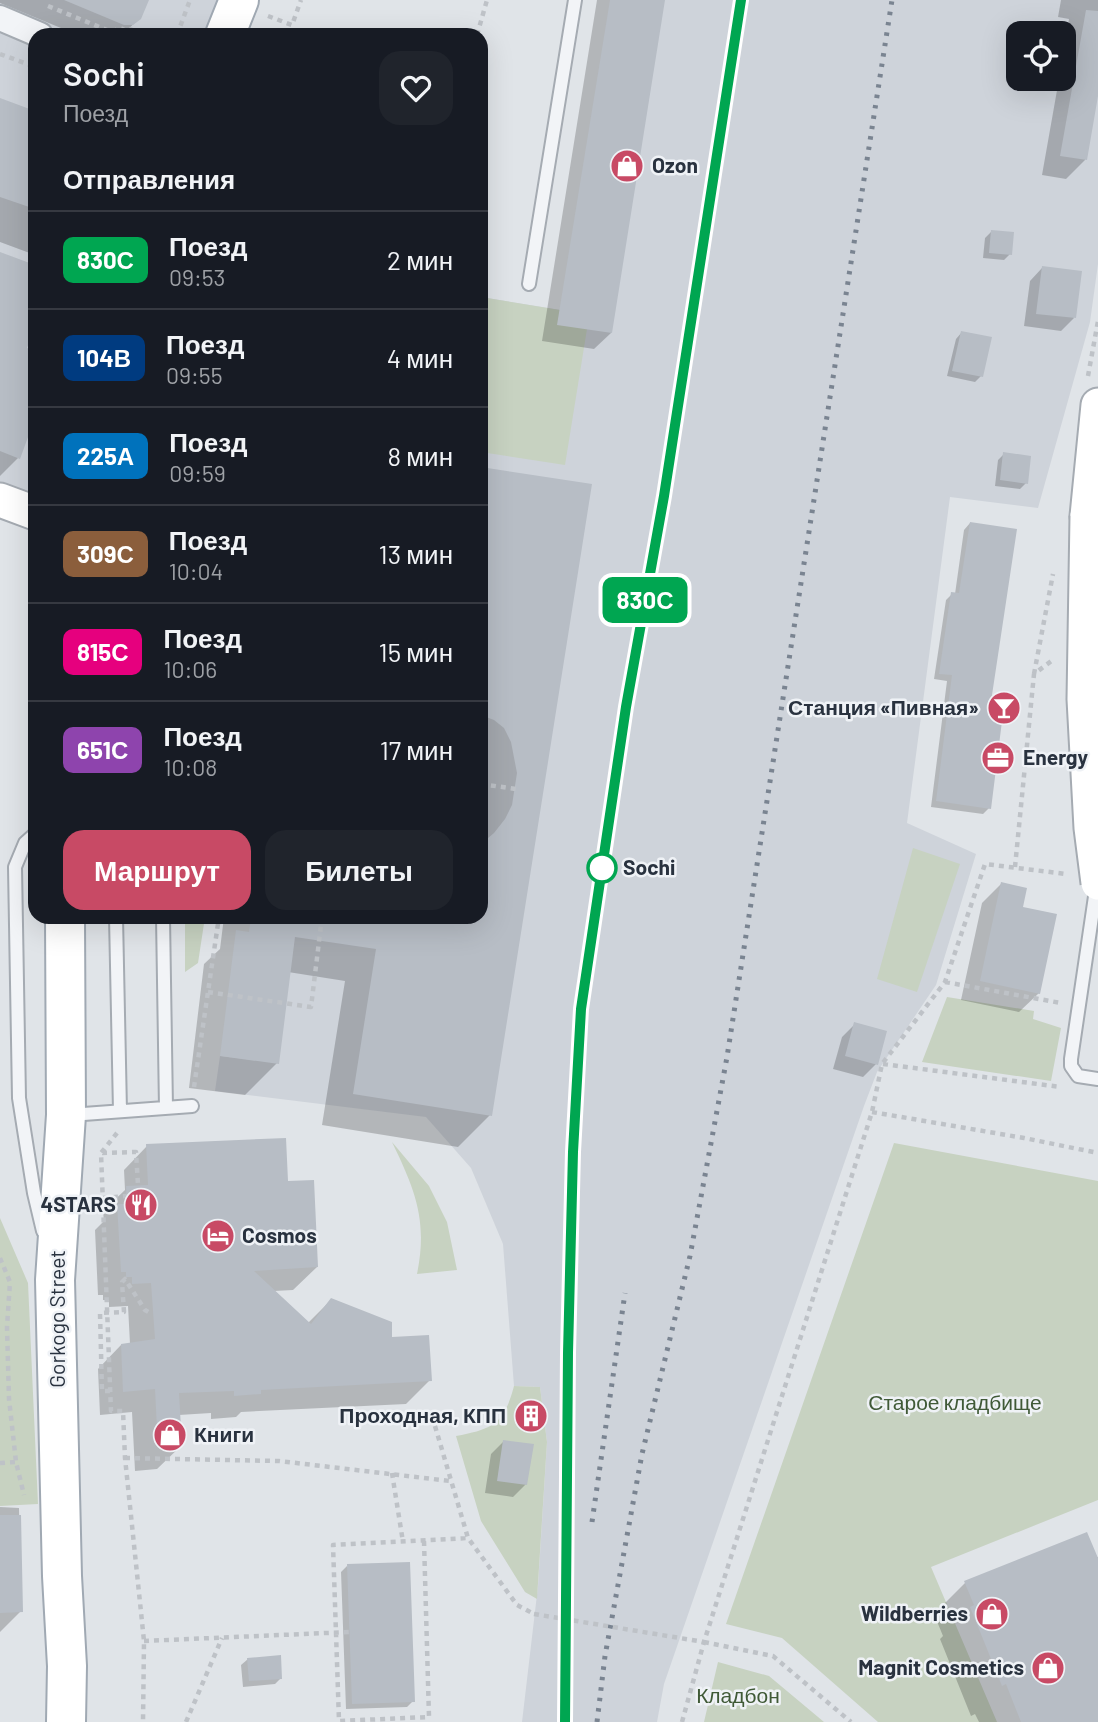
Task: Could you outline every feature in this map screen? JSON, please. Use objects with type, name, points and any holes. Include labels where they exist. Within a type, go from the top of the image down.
[{"type":"main road","points":[[232,28],[253,8]]},
{"type":"main road","points":[[1093,878],[1084,699],[1087,516],[1098,405]]},
{"type":"main road","points":[[0,500],[28,510]]},
{"type":"main road","name":"Gorkogo Street","points":[[65,924],[66,1115],[55,1280],[62,1576],[67,1666],[66,1722]]},
{"type":"street","points":[[0,18],[28,30]]},
{"type":"lane","points":[[529,284],[575,0]]},
{"type":"lane","points":[[28,840],[15,867],[19,1098],[34,1193],[55,1280]]},
{"type":"lane","points":[[1098,849],[1070,1059],[1078,1076],[1098,1079]]},
{"type":"lane","points":[[116,924],[120,1111]]},
{"type":"lane","points":[[163,924],[166,1108]]},
{"type":"lane","points":[[66,1115],[192,1106]]},
{"type":"path","points":[[180,28],[190,0]]},
{"type":"path","points":[[253,8],[292,25],[301,0]]},
{"type":"path","points":[[479,28],[487,0]]},
{"type":"path","points":[[44,5],[102,28]]},
{"type":"path","points":[[0,54],[28,64]]},
{"type":"path","points":[[1015,867],[1034,674],[1055,657]]},
{"type":"path","points":[[488,785],[516,789]]},
{"type":"path","points":[[682,1722],[704,1642],[872,1112],[882,1064],[944,982],[985,864],[1093,878]]},
{"type":"path","points":[[192,1106],[218,924]]},
{"type":"path","points":[[208,992],[311,1007],[321,924]]},
{"type":"path","points":[[944,982],[1070,1005]]},
{"type":"path","points":[[882,1064],[1070,1088]]},
{"type":"path","points":[[872,1112],[1098,1153]]},
{"type":"path","points":[[107,1313],[101,1153],[136,1152],[138,1185]]},
{"type":"path","points":[[103,1198],[127,1196]]},
{"type":"path","points":[[0,1258],[10,1282],[7,1327],[9,1399]]},
{"type":"path","points":[[143,1722],[144,1641],[122,1411],[111,1411],[110,1391],[102,1391],[100,1313],[124,1312],[122,1282],[125,1279],[145,1310],[152,1314]]},
{"type":"path","points":[[0,1283],[10,1282]]},
{"type":"path","points":[[435,1426],[468,1538],[517,1605],[534,1614],[773,1656],[851,1722]]},
{"type":"path","points":[[125,1458],[279,1461],[450,1481]]},
{"type":"path","points":[[0,1463],[16,1462]]},
{"type":"path","points":[[392,1473],[403,1542]]},
{"type":"path","points":[[424,1541],[429,1717],[339,1721],[333,1545],[468,1538]]},
{"type":"path","points":[[144,1641],[349,1632]]},
{"type":"path","points":[[186,1722],[222,1638]]},
{"type":"shaded area","points":[[0,0],[218,0],[207,28],[28,28],[28,495],[0,485]]},
{"type":"shaded area","points":[[641,0],[1098,0],[1098,264],[1090,322],[1038,508],[950,497],[907,823],[976,854],[936,985],[877,1072],[864,1106],[664,1684],[657,1722],[522,1722],[538,1586],[547,1442],[540,1387],[514,1386],[503,1244],[471,1168],[426,1117],[215,1091],[220,1056],[278,1063],[295,924],[488,924],[488,298],[560,310]]},
{"type":"green space","points":[[488,298],[560,310],[587,329],[565,465],[488,453]]},
{"type":"green space","points":[[913,848],[960,864],[917,992],[877,979]]},
{"type":"green space","points":[[185,924],[204,924],[198,963],[185,972]]},
{"type":"green space","points":[[947,997],[1034,1011],[1033,1019],[1061,1028],[1051,1081],[922,1062]]},
{"type":"green space","points":[[392,1142],[429,1186],[447,1222],[457,1270],[417,1274],[420,1221],[413,1191]]},
{"type":"green space","name":"Старое кладбище","points":[[894,1143],[1098,1181],[1098,1500],[931,1567],[997,1722],[878,1722],[782,1638],[726,1624]]},
{"type":"green space","points":[[0,1218],[28,1283],[38,1504],[0,1506]]},
{"type":"green space","points":[[514,1386],[540,1387],[547,1442],[537,1599],[525,1592],[481,1521],[456,1436],[479,1431],[495,1423],[506,1409]]},
{"type":"green space","name":"Кладбон","points":[[718,1662],[769,1676],[824,1722],[704,1722]]},
{"type":"building","points":[[64,0],[149,0],[141,19],[133,25],[124,25]]},
{"type":"building","points":[[610,0],[665,0],[612,333],[557,325]]},
{"type":"building","points":[[1086,10],[1098,11],[1098,96],[1087,160],[1060,156],[1072,91],[1076,91],[1076,66]]},
{"type":"building","points":[[0,98],[28,108],[28,207],[0,197]]},
{"type":"building","points":[[991,230],[1014,232],[1012,255],[989,253]]},
{"type":"building","points":[[0,252],[28,262],[28,437],[20,459],[0,451]]},
{"type":"building","points":[[1042,266],[1082,271],[1076,318],[1036,314]]},
{"type":"building","points":[[961,331],[992,337],[983,377],[952,371]]},
{"type":"building","points":[[1003,452],[1031,456],[1028,484],[1000,480]]},
{"type":"building","points":[[488,468],[592,484],[492,1116],[353,1094],[376,949],[295,937],[279,1064],[220,1056],[236,930],[249,932],[250,924],[488,924],[488,838],[505,819],[512,805],[517,773],[511,742],[504,728],[488,718]]},
{"type":"building","points":[[970,522],[1017,529],[992,695],[1005,697],[991,809],[936,801],[952,675],[939,674],[951,592],[959,593]]},
{"type":"building","points":[[1001,882],[1027,888],[1023,907],[1057,914],[1040,994],[980,981]]},
{"type":"building","points":[[854,1022],[887,1031],[878,1065],[845,1056]]},
{"type":"building","points":[[286,1138],[288,1181],[314,1180],[318,1267],[254,1271],[311,1324],[331,1298],[392,1322],[392,1337],[429,1335],[432,1381],[261,1390],[261,1394],[234,1396],[234,1391],[179,1393],[182,1446],[158,1448],[155,1389],[123,1392],[121,1344],[155,1339],[151,1283],[132,1284],[132,1277],[126,1277],[126,1272],[121,1272],[117,1204],[127,1204],[126,1186],[148,1185],[146,1144]]},
{"type":"building","points":[[503,1440],[534,1444],[527,1485],[497,1481]]},
{"type":"building","points":[[0,1515],[21,1515],[23,1612],[0,1613]]},
{"type":"building","points":[[1087,1532],[1098,1558],[1098,1722],[1021,1722],[1006,1684],[1002,1686],[970,1607],[974,1605],[964,1581]]},
{"type":"building","points":[[410,1562],[415,1702],[352,1704],[347,1564]]},
{"type":"building","points":[[281,1655],[282,1679],[249,1681],[247,1658]]},
{"type":"railway","points":[[565,1722],[568,1353],[573,1152],[581,1009],[626,707],[664,496],[741,0]]},
{"type":"railway","points":[[597,1722],[605,1656],[642,1454],[690,1256],[727,1057],[892,0]]},
{"type":"railway","points":[[592,1522],[625,1293]]},
{"type":"train","name":"830С","points":[[565,1722],[568,1353],[573,1152],[581,1009],[626,707],[664,496],[741,0]]},
{"type":"place","name":"Ozon","points":[[627,166]]},
{"type":"place","name":"Станция «Пивная»","points":[[1004,708]]},
{"type":"place","name":"Energy","points":[[998,758]]},
{"type":"place","name":"Sochi","points":[[602,868]]},
{"type":"place","name":"4STARS","points":[[141,1205]]},
{"type":"place","name":"Cosmos","points":[[218,1236]]},
{"type":"place","name":"Проходная, КПП","points":[[531,1416]]},
{"type":"place","name":"Книги","points":[[170,1435]]},
{"type":"place","name":"Wildberries","points":[[992,1614]]},
{"type":"place","name":"Magnit Cosmetics","points":[[1048,1668]]}]
